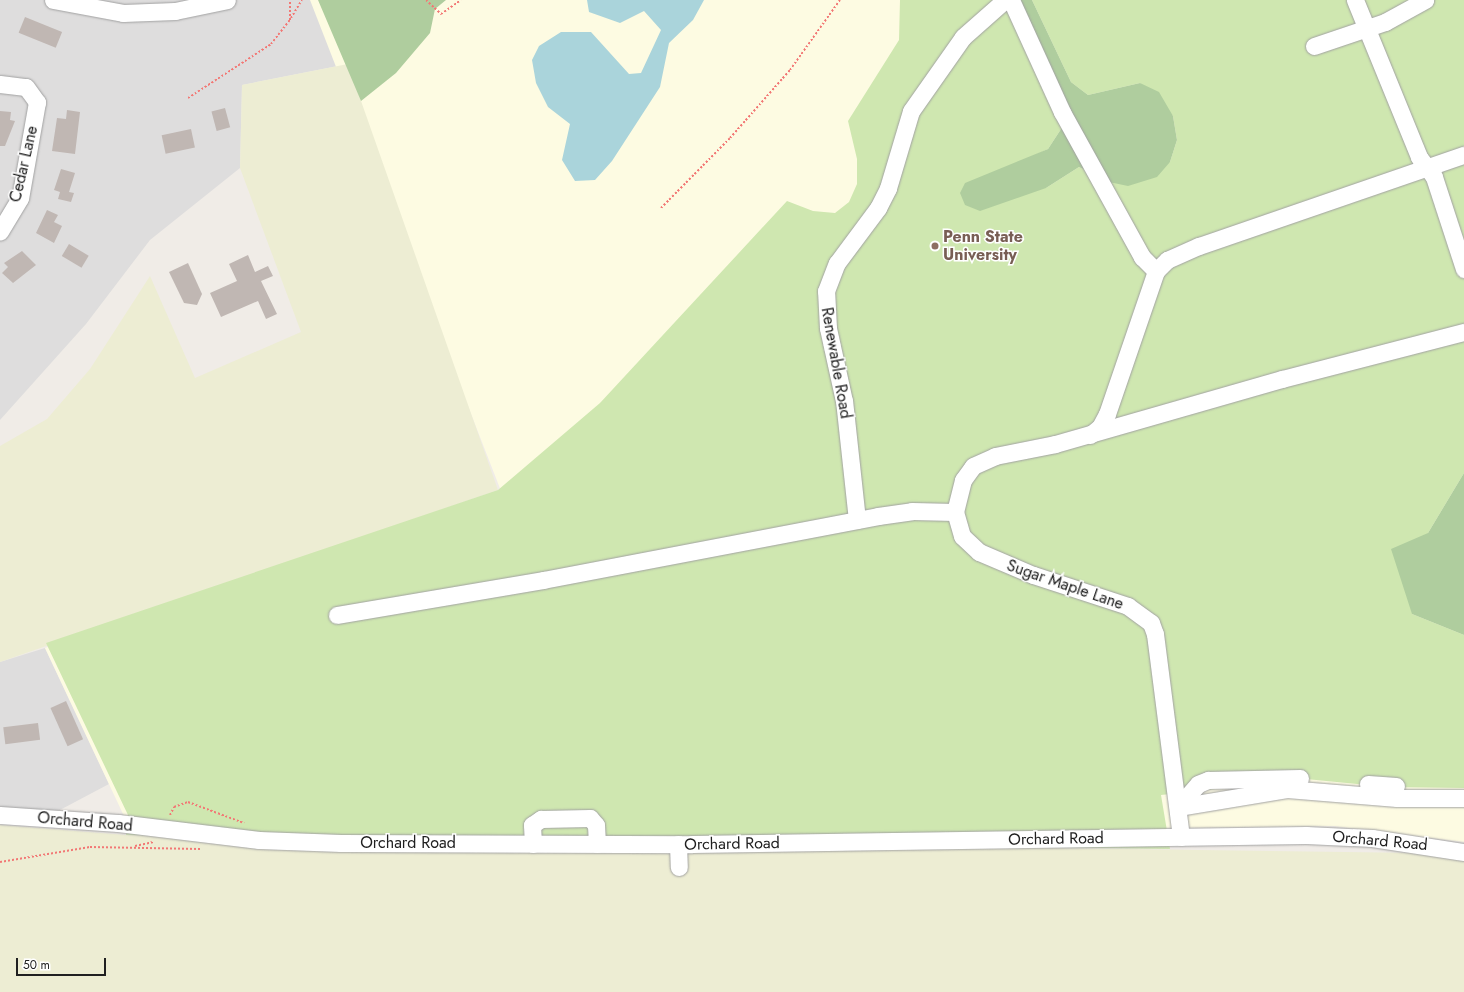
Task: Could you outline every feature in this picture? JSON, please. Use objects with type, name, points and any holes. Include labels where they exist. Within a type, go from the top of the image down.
[{"type":"street","points":[[53,0],[123,13],[175,11],[227,0]]},
{"type":"street","name":"Renewable Road","points":[[858,520],[844,401],[828,328],[826,291],[837,263],[878,208],[888,188],[914,105],[962,37],[1005,0]]},
{"type":"street","points":[[1011,0],[1062,112],[1142,257],[1156,270]]},
{"type":"street","points":[[1355,0],[1366,29],[1426,167],[1434,177],[1464,269]]},
{"type":"street","points":[[1314,46],[1366,29],[1406,13],[1425,0]]},
{"type":"street","name":"Cedar Lane","points":[[0,84],[26,87],[34,94],[37,102],[20,198],[0,231]]},
{"type":"street","points":[[1090,435],[1100,428],[1107,414],[1156,270],[1167,260],[1199,246],[1464,155]]},
{"type":"street","points":[[337,615],[543,580],[858,520],[912,511],[955,512],[963,480],[982,460],[1090,435],[1282,379],[1464,332]]},
{"type":"street","name":"Sugar Maple Lane","points":[[955,512],[962,536],[992,560],[1128,606],[1151,624],[1156,634],[1181,837]]},
{"type":"street","points":[[1178,807],[1198,784],[1208,780],[1292,778],[1396,786]]},
{"type":"street","points":[[1178,807],[1287,789],[1397,798],[1464,798]]},
{"type":"street","name":"Orchard Road","points":[[0,815],[118,823],[259,840],[533,844],[678,844],[1181,837],[1372,838],[1464,852]]},
{"type":"street","points":[[533,844],[532,825],[541,818],[590,818],[596,826],[596,844]]},
{"type":"street","points":[[678,844],[678,867]]},
{"type":"path","points":[[290,0],[290,20]]},
{"type":"path","points":[[188,98],[271,44],[290,20],[302,0]]},
{"type":"path","points":[[426,0],[441,14],[461,0]]},
{"type":"path","points":[[661,208],[730,138],[790,70],[840,0]]},
{"type":"path","points":[[169,821],[174,807],[188,802],[252,826]]},
{"type":"path","points":[[0,862],[76,848],[128,847],[161,840]]},
{"type":"shaded area","points":[[0,0],[318,0],[348,64],[242,85],[240,168],[150,240],[86,324],[0,420]]},
{"type":"shaded area","name":"Penn State University","points":[[310,0],[1464,0],[1464,842],[1334,826],[1080,829],[124,816],[45,648],[501,491]]},
{"type":"shaded area","points":[[45,648],[109,784],[58,811],[0,809],[0,662]]},
{"type":"green space","points":[[318,0],[446,0],[435,9],[430,33],[396,73],[361,101]]},
{"type":"green space","name":"Penn State University","points":[[900,0],[1016,0],[1063,126],[1048,149],[1018,163],[1046,188],[1079,167],[1109,182],[1170,162],[1177,140],[1173,116],[1140,83],[1088,95],[1071,82],[1032,0],[1464,0],[1464,473],[1428,533],[1412,614],[1464,635],[1464,788],[1388,787],[1306,779],[1161,795],[1170,849],[126,835],[128,815],[46,643],[498,490],[600,403],[787,201],[813,211],[835,213],[849,202],[857,184],[857,159],[848,121],[899,40]]},
{"type":"green space","points":[[1016,0],[1032,0],[1071,82],[1088,95],[1140,83],[1159,92],[1173,116],[1177,140],[1170,162],[1157,177],[1128,186],[1109,182],[1079,167],[1046,188],[980,211],[965,205],[960,193],[965,183],[1048,149],[1063,126]]},
{"type":"green space","points":[[348,64],[498,490],[0,662],[0,446],[47,419],[90,369],[150,276],[195,378],[301,332],[240,168],[242,85]]},
{"type":"green space","points":[[1464,473],[1464,635],[1412,614],[1391,549],[1428,533]]},
{"type":"green space","points":[[0,825],[126,835],[1420,853],[1464,860],[1464,992],[0,992]]},
{"type":"water","points":[[587,0],[704,0],[693,20],[669,43],[660,87],[612,161],[595,180],[575,181],[562,160],[570,124],[548,107],[536,83],[532,60],[539,46],[561,32],[591,32],[629,74],[641,73],[661,30],[644,11],[620,23],[589,12]]},
{"type":"building","points":[[25,17],[62,32],[56,48],[19,33]]},
{"type":"building","points":[[225,108],[230,127],[217,131],[211,112]]},
{"type":"building","points":[[67,110],[80,112],[75,154],[52,151],[57,118],[66,119]]},
{"type":"building","points":[[0,111],[11,112],[10,120],[15,121],[5,146],[0,146]]},
{"type":"building","points":[[191,129],[195,148],[166,154],[162,135]]},
{"type":"building","points":[[61,169],[75,173],[69,192],[74,193],[71,202],[58,199],[60,192],[54,190]]},
{"type":"building","points":[[47,210],[58,215],[54,222],[62,226],[54,243],[36,233]]},
{"type":"building","points":[[69,244],[89,256],[82,268],[62,256]]},
{"type":"building","points":[[22,251],[36,265],[13,283],[2,273],[8,267],[4,263]]},
{"type":"building","points":[[248,255],[255,272],[268,266],[273,276],[261,281],[277,314],[266,319],[258,301],[221,317],[210,293],[237,281],[229,264]]},
{"type":"building","points":[[188,263],[202,294],[197,305],[184,303],[169,272]]},
{"type":"building","points":[[66,701],[83,739],[68,746],[50,708]]},
{"type":"building","points":[[38,723],[40,740],[5,744],[3,727]]},
{"type":"place","name":"Penn State University","points":[[935,246]]}]
